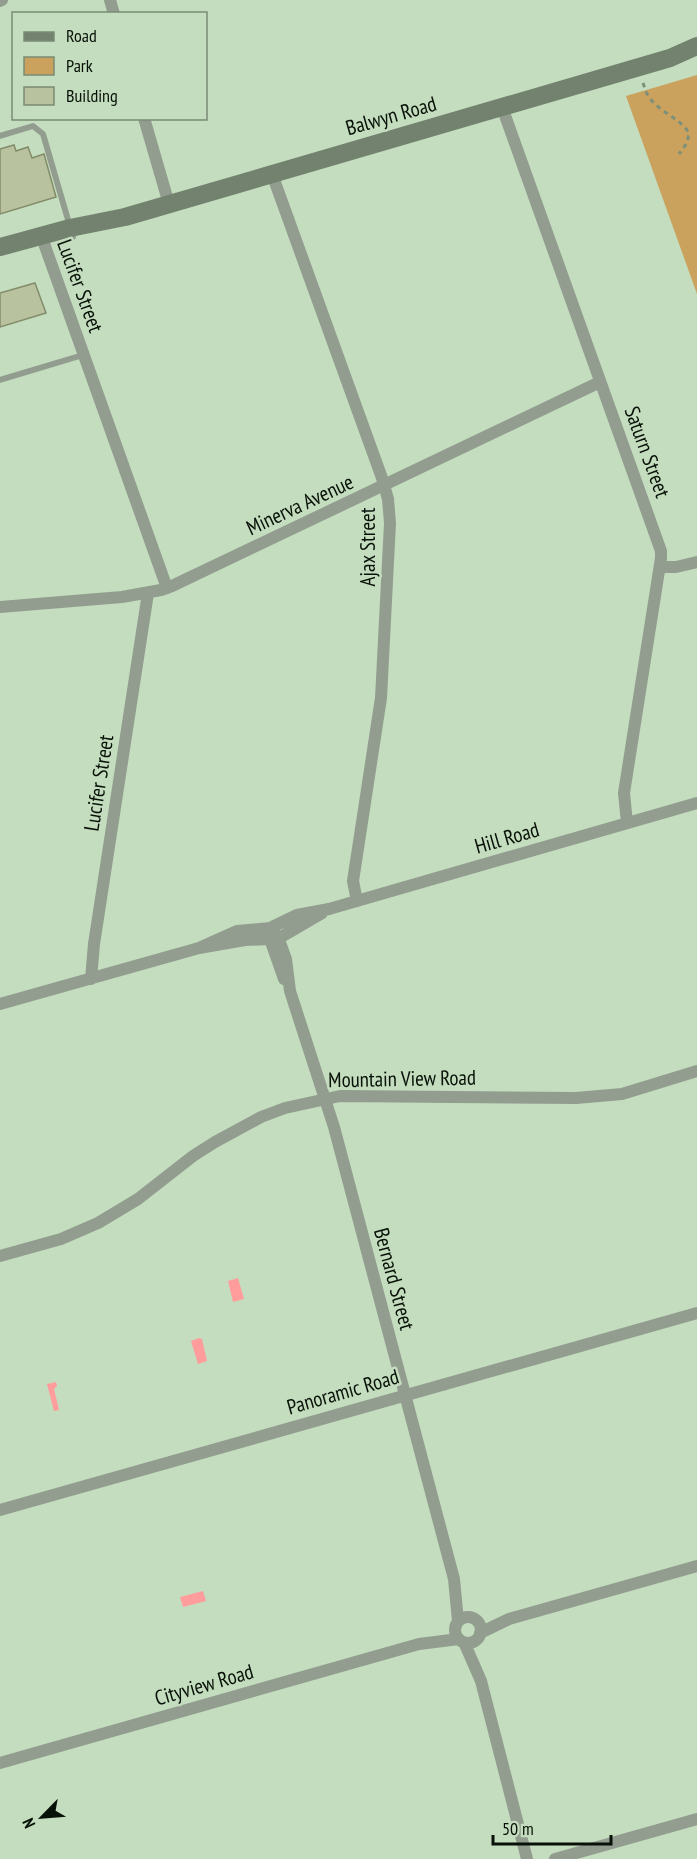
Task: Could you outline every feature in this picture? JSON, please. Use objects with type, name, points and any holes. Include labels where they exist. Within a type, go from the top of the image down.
[{"type":"street","name":"Balwyn Road","points":[[0,247],[43,240],[125,217],[637,68],[670,58],[697,46]]},
{"type":"street","name":"Balwyn Road","points":[[670,58],[697,59]]},
{"type":"street","name":"Saturn Street","points":[[502,107],[661,551],[624,793],[627,823]]},
{"type":"street","points":[[145,120],[169,204]]},
{"type":"street","name":"Ajax Street","points":[[272,174],[388,499],[390,523],[384,671],[353,880],[357,902]]},
{"type":"street","name":"Balwyn Road","points":[[0,258],[43,240]]},
{"type":"street","name":"Lucifer Street","points":[[43,240],[167,588]]},
{"type":"street","name":"Minerva Avenue","points":[[0,607],[122,597],[167,588],[600,382]]},
{"type":"street","points":[[660,567],[675,567],[697,562]]},
{"type":"street","name":"Lucifer Street","points":[[92,979],[94,944],[148,593]]},
{"type":"street","name":"Hill Road","points":[[0,1005],[199,948],[237,931],[273,935],[297,915],[357,902],[697,803]]},
{"type":"street","name":"Bernard Street","points":[[273,935],[280,970],[290,991],[325,1099],[468,1630],[527,1859]]},
{"type":"street","name":"Mountain View Road","points":[[0,1256],[78,1233],[138,1199],[214,1142],[273,1113],[325,1099],[357,1096],[595,1098],[622,1094],[697,1071]]},
{"type":"street","name":"Panoramic Road","points":[[0,1510],[697,1312]]},
{"type":"street","name":"Cityview Road","points":[[0,1763],[697,1566]]},
{"type":"street","points":[[555,1859],[697,1819]]},
{"type":"lane","points":[[0,136],[33,126],[43,134],[72,232]]},
{"type":"lane","points":[[0,380],[84,354]]},
{"type":"path","points":[[637,68],[649,97],[662,110],[683,123],[689,133],[687,143],[679,154]]},
{"type":"green space","points":[[697,75],[697,294],[626,96]]},
{"type":"shaded area","points":[[238,1278],[244,1299],[233,1302],[228,1281]]},
{"type":"shaded area","points":[[202,1339],[207,1361],[198,1364],[191,1341]]},
{"type":"shaded area","points":[[56,1382],[57,1386],[54,1389],[59,1410],[54,1411],[47,1384]]},
{"type":"shaded area","points":[[203,1591],[206,1601],[183,1607],[180,1597]]},
{"type":"building","points":[[14,145],[16,151],[28,147],[32,158],[44,154],[56,197],[0,214],[0,149]]},
{"type":"building","points":[[35,283],[46,313],[0,327],[0,293]]}]
